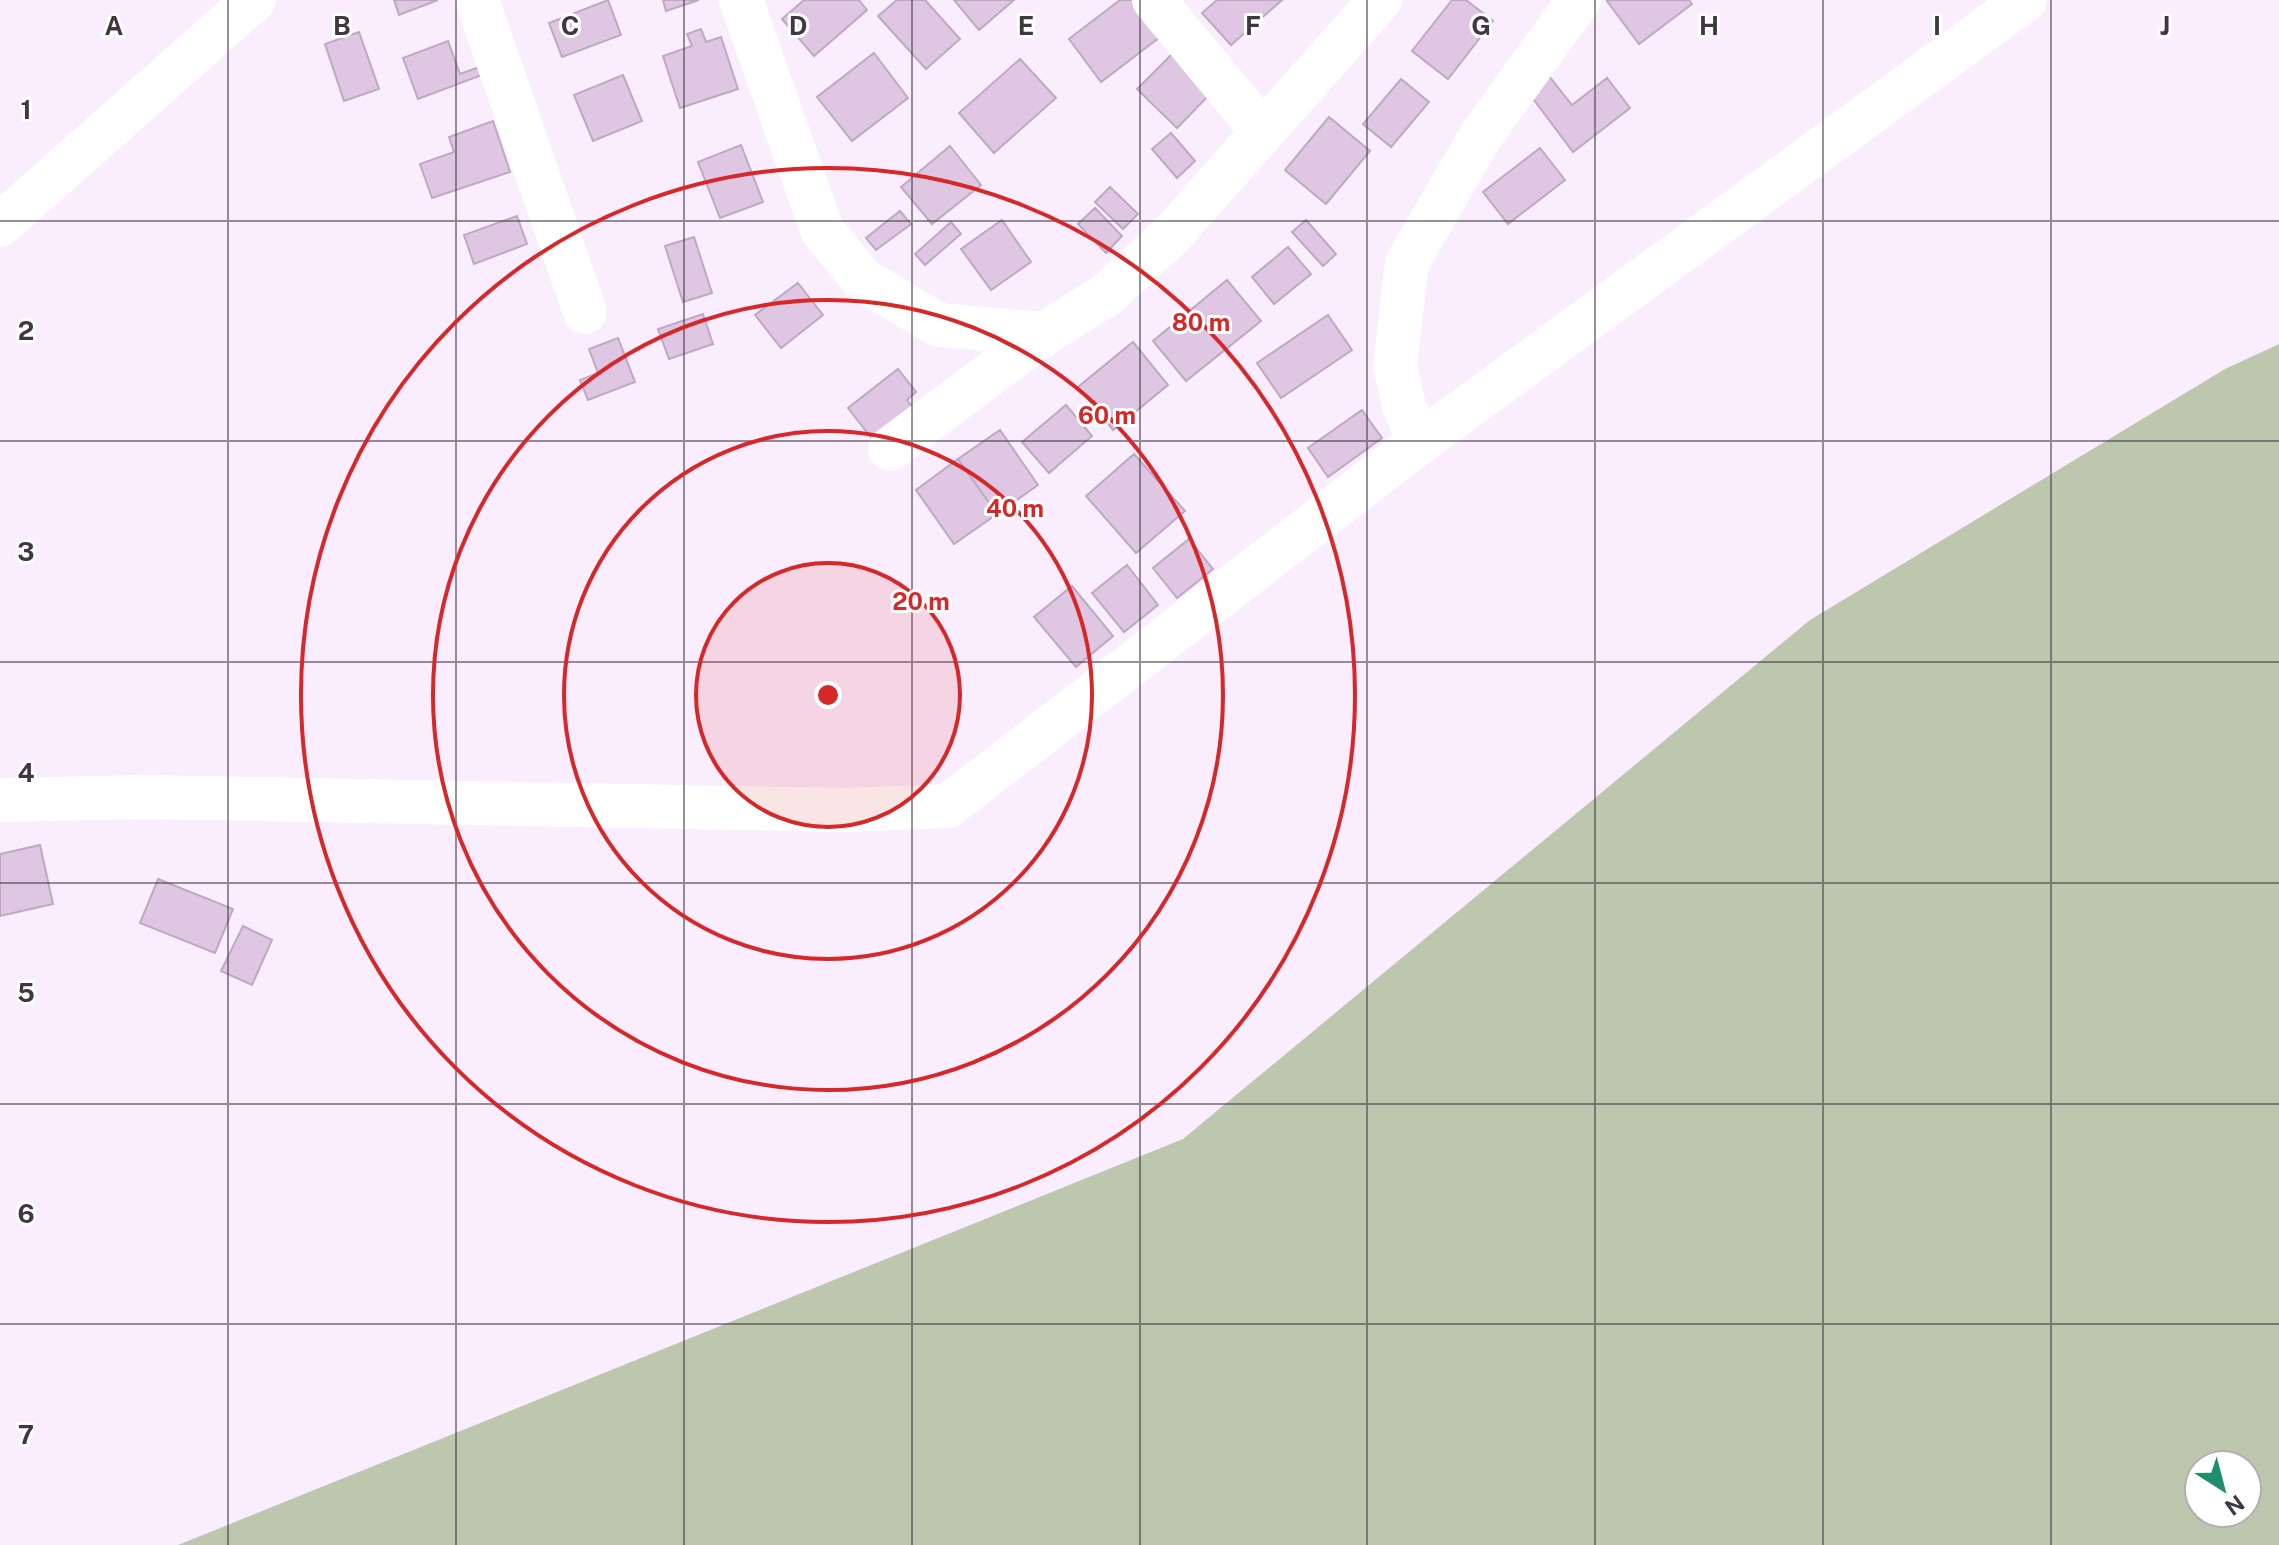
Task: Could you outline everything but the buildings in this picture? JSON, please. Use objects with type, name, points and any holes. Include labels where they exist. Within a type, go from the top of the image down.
[{"type":"street","points":[[9,202],[254,0]]},
{"type":"street","points":[[477,0],[585,312]]},
{"type":"street","points":[[1154,0],[1262,131]]},
{"type":"street","points":[[890,449],[1044,334],[1109,293],[1173,233],[1380,0]]},
{"type":"street","points":[[1420,442],[1404,406],[1395,366],[1407,263],[1482,134],[1579,0]]},
{"type":"street","points":[[0,800],[147,797],[848,810],[948,806],[1420,442],[2025,0]]},
{"type":"street","points":[[746,3],[822,230],[863,280],[939,325],[1044,334]]},
{"type":"green space","points":[[2279,344],[2279,1545],[178,1545],[1183,1139],[1810,620],[2225,369]]}]
